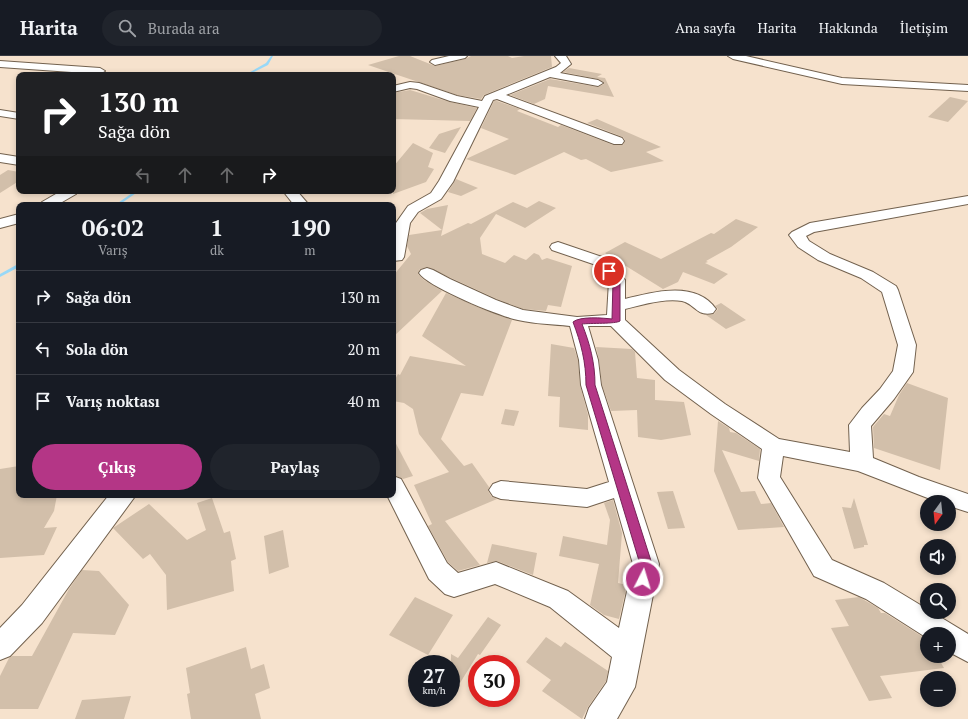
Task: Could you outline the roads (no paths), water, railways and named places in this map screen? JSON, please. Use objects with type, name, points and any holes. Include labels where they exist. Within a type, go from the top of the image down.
[{"type":"street","points":[[435,62],[462,56]]},
{"type":"street","points":[[396,249],[403,223],[413,209],[436,196],[446,182],[489,98],[550,74],[566,64],[564,59],[560,56]]},
{"type":"street","points":[[733,56],[789,65],[842,81],[968,88]]},
{"type":"street","points":[[0,64],[86,72]]},
{"type":"street","points":[[99,72],[110,66]]},
{"type":"street","points":[[550,74],[598,83]]},
{"type":"street","points":[[396,88],[410,85],[419,86],[454,99],[485,105]]},
{"type":"street","points":[[497,94],[618,141]]},
{"type":"street","points":[[0,113],[16,116]]},
{"type":"street","points":[[1,158],[16,157]]},
{"type":"street","points":[[1,158],[16,161]]},
{"type":"street","points":[[52,202],[65,194]]},
{"type":"street","points":[[293,194],[299,202]]},
{"type":"street","points":[[862,463],[860,425],[887,394],[903,372],[907,345],[890,290],[867,275],[824,257],[803,244],[797,235],[810,228],[968,200]]},
{"type":"street","points":[[0,224],[16,219]]},
{"type":"street","points":[[558,247],[602,262],[617,280],[616,314],[672,375],[718,409],[773,446],[862,463],[911,483],[968,503]]},
{"type":"street","points":[[427,274],[490,304],[520,315],[578,322],[600,320],[665,296],[689,297],[707,309]]},
{"type":"street","points":[[578,322],[585,342],[591,369],[591,385],[646,564],[620,687],[600,719]]},
{"type":"street","points":[[773,446],[770,478],[823,568],[875,591],[933,627]]},
{"type":"street","points":[[501,490],[587,498],[623,486]]},
{"type":"street","points":[[396,491],[438,571],[454,586],[496,573],[559,599],[628,652]]},
{"type":"street","points":[[0,647],[32,614],[114,505],[121,498]]},
{"type":"street","points":[[956,641],[968,649]]},
{"type":"waterway","points":[[252,72],[267,64],[272,56]]},
{"type":"waterway","points":[[121,202],[133,194]]},
{"type":"waterway","points":[[0,276],[16,267]]}]
